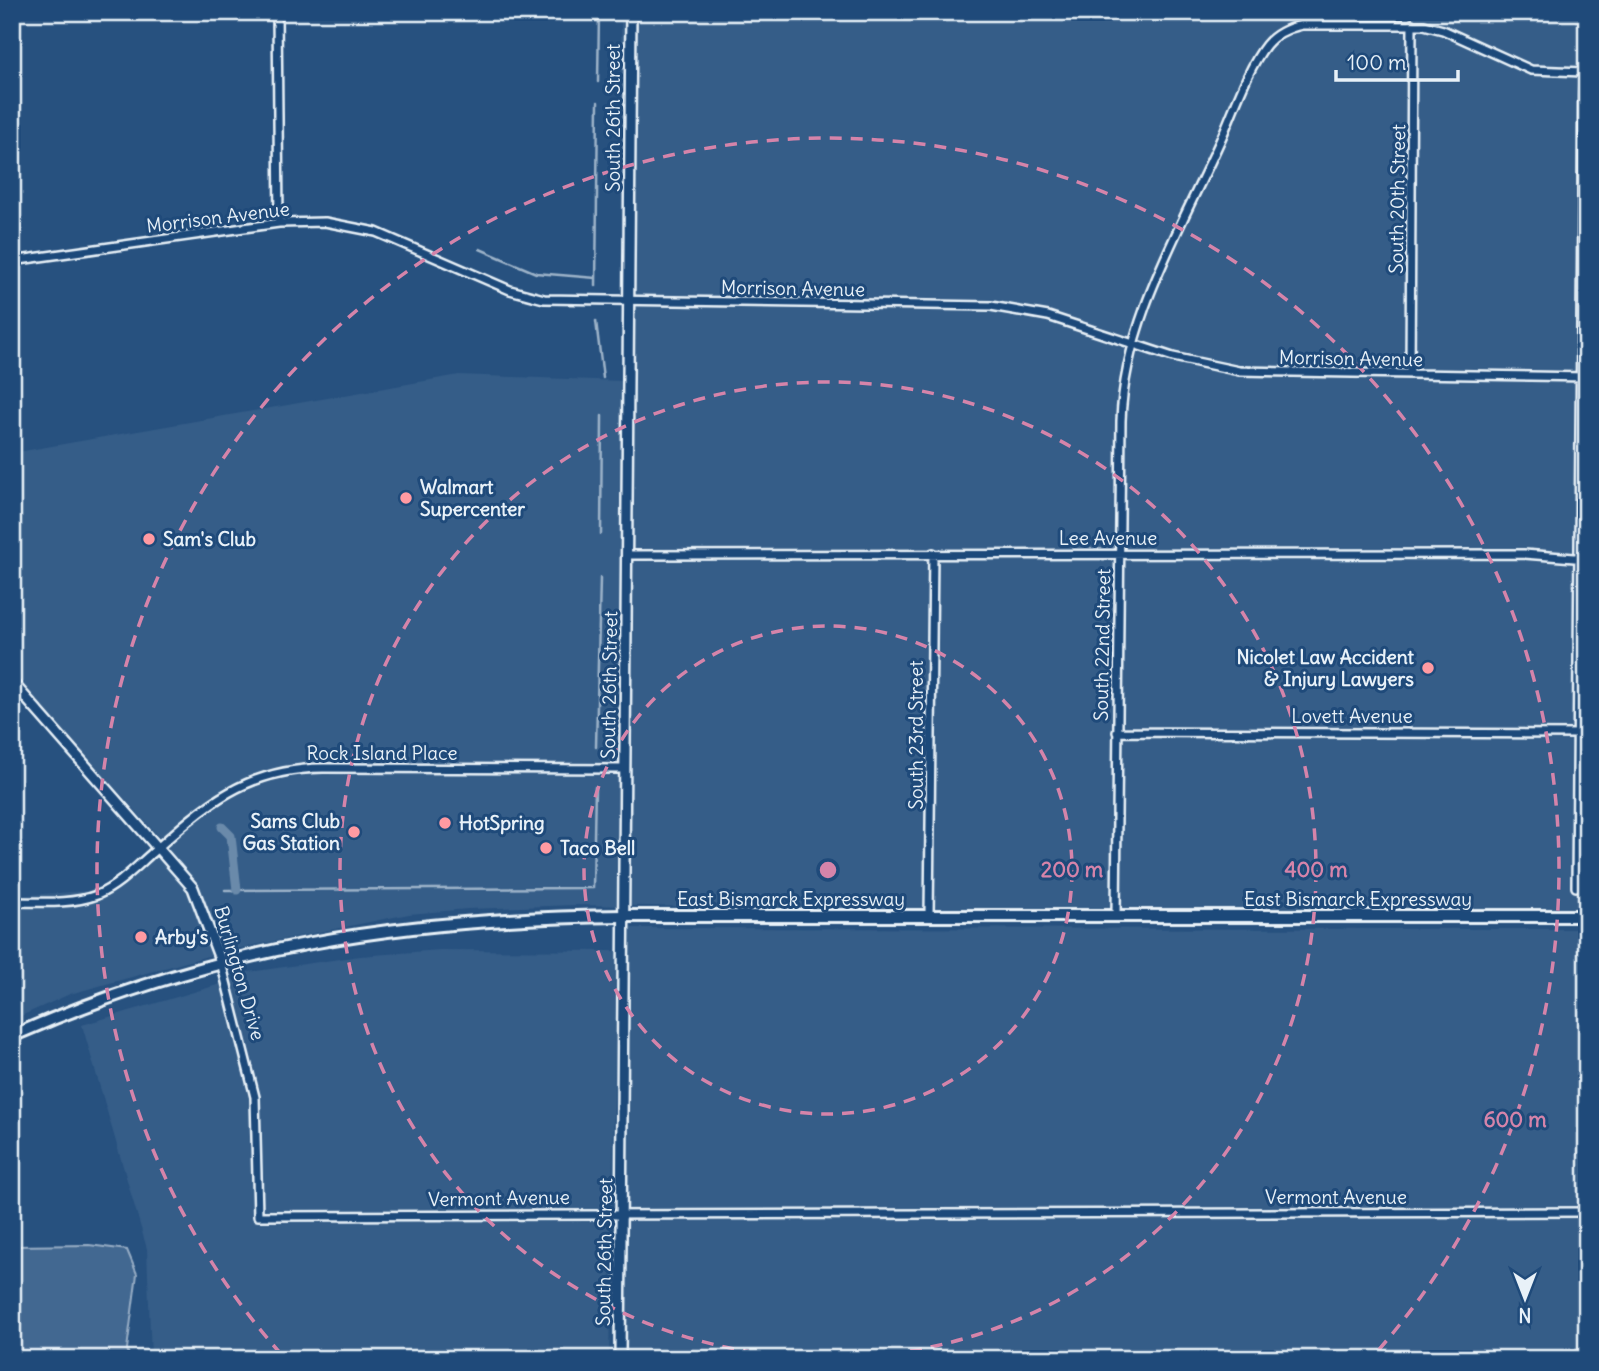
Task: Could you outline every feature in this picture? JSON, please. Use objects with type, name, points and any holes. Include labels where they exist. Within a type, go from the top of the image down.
[{"type":"main road","name":"East Bismarck Expressway","points":[[12,1036],[111,997],[221,962],[304,943],[405,927],[505,918],[1587,916]]},
{"type":"street","points":[[277,12],[279,223]]},
{"type":"street","name":"South 26th Street","points":[[620,1359],[631,12]]},
{"type":"street","name":"South 22nd Street","points":[[1116,916],[1121,406],[1133,343],[1196,191],[1255,65],[1268,43],[1294,27],[1311,24],[1412,24],[1443,30],[1531,70],[1584,72]]},
{"type":"street","name":"South 20th Street","points":[[1410,374],[1414,114],[1412,24]]},
{"type":"street","points":[[1576,887],[1577,732],[1583,558],[1584,72],[1587,47]]},
{"type":"street","name":"Morrison Avenue","points":[[12,261],[279,223],[325,222],[360,227],[399,240],[510,290],[537,298],[629,302],[991,306],[1048,316],[1190,362],[1239,371],[1584,377]]},
{"type":"street","name":"South 23rd Street","points":[[929,916],[933,553]]},
{"type":"street","name":"Lee Avenue","points":[[628,555],[1524,554],[1583,558]]},
{"type":"street","name":"Burlington Drive","points":[[12,682],[197,895],[221,962],[256,1097],[258,1216]]},
{"type":"street","name":"Lovett Avenue","points":[[1117,732],[1587,734]]},
{"type":"street","name":"Rock Island Place","points":[[12,902],[67,901],[97,895],[120,881],[194,814],[222,794],[256,779],[293,770],[625,769]]},
{"type":"street","name":"Vermont Avenue","points":[[258,1216],[1587,1212]]},
{"type":"shaded area","points":[[621,12],[1587,12],[1587,911],[1023,911],[575,905],[468,909],[409,914],[226,951],[70,994],[12,1020],[12,896],[88,891],[104,885],[117,878],[159,837],[21,684],[12,668],[12,453],[459,375],[622,381]]},
{"type":"shaded area","points":[[627,928],[1587,929],[1587,1359],[626,1359]]},
{"type":"shaded area","points":[[440,950],[617,951],[609,1359],[151,1359],[147,1249],[82,1025],[241,978],[235,974],[360,956]]},
{"type":"shaded area","points":[[89,1245],[127,1250],[137,1274],[127,1349],[130,1359],[12,1359],[12,1246]]},
{"type":"waterway","points":[[598,82],[599,12]]},
{"type":"waterway","points":[[596,286],[598,102]]},
{"type":"waterway","points":[[480,249],[536,273],[596,278]]},
{"type":"waterway","points":[[596,321],[603,378]]},
{"type":"waterway","points":[[601,534],[602,416]]},
{"type":"waterway","points":[[596,747],[600,578]]},
{"type":"waterway","points":[[225,890],[593,888],[595,787]]},
{"type":"waterway","points":[[222,827],[231,836],[237,890]]},
{"type":"waterway","points":[[378,1359],[396,1359]]},
{"type":"place","name":"Walmart Supercenter","points":[[406,498]]},
{"type":"place","name":"Sam's Club","points":[[149,539]]},
{"type":"place","name":"Nicolet Law Accident & Injury Lawyers","points":[[1428,668]]},
{"type":"place","name":"HotSpring","points":[[445,823]]},
{"type":"place","name":"Sams Club Gas Station","points":[[354,832]]},
{"type":"place","name":"Taco Bell","points":[[546,848]]},
{"type":"place","name":"Arby's","points":[[141,937]]}]
